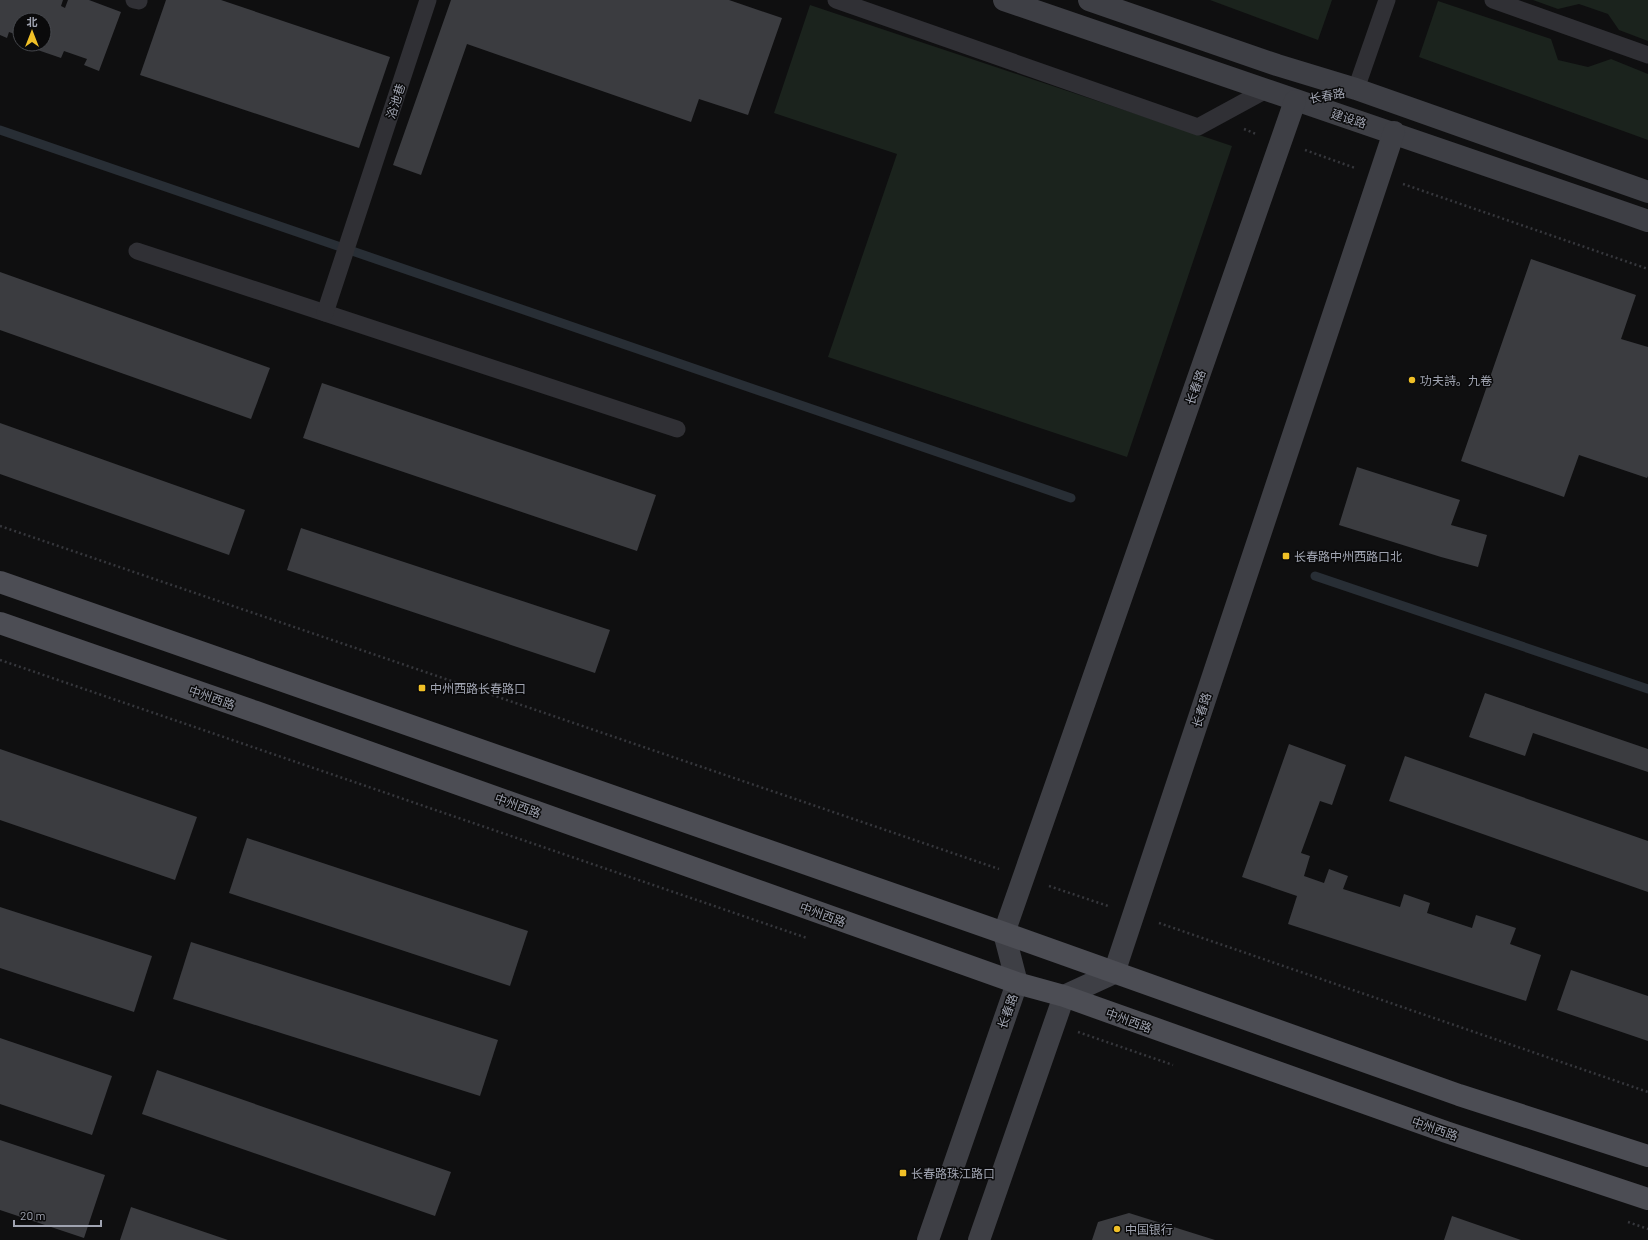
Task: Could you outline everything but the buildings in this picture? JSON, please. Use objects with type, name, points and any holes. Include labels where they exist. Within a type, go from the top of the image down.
[{"type":"main road","name":"建设路","points":[[1004,0],[1295,100],[1394,132],[1648,221]]},
{"type":"main road","points":[[1089,0],[1277,65],[1356,90],[1648,192]]},
{"type":"main road","name":"长春路","points":[[928,1240],[1017,983],[1004,933],[1295,100],[1356,90],[1394,132],[1114,973]]},
{"type":"main road","points":[[0,582],[1004,933],[1459,1095],[1648,1156]]},
{"type":"main road","name":"中州西路","points":[[0,623],[279,720],[1017,983],[1064,996],[1446,1132],[1648,1199]]},
{"type":"main road","points":[[979,1240],[1064,996],[1114,973]]},
{"type":"lane","points":[[134,0],[138,2],[139,0]]},
{"type":"lane","name":"浴池巷","points":[[325,313],[336,284],[428,0]]},
{"type":"lane","points":[[836,0],[1198,128],[1266,90]]},
{"type":"lane","points":[[1356,90],[1387,0]]},
{"type":"lane","points":[[1493,0],[1648,55]]},
{"type":"lane","points":[[137,251],[677,429]]},
{"type":"path","points":[[0,526],[1648,1092]]},
{"type":"shaded area","points":[[1210,0],[1332,0],[1318,40]]},
{"type":"shaded area","points":[[1533,0],[1648,0],[1648,41],[1619,30],[1608,14],[1579,4],[1558,9]]},
{"type":"shaded area","points":[[1438,1],[1551,39],[1558,60],[1588,67],[1611,59],[1648,74],[1648,140],[1419,57]]},
{"type":"shaded area","points":[[810,5],[1232,146],[1127,457],[828,357],[897,154],[774,113]]},
{"type":"waterway","points":[[0,130],[1071,498]]},
{"type":"waterway","points":[[1315,576],[1648,689]]},
{"type":"place","name":"功夫詩。九卷","points":[[1412,380]]},
{"type":"place","name":"长春路中州西路口北","points":[[1286,556]]},
{"type":"place","name":"中州西路长春路口","points":[[422,688]]},
{"type":"place","name":"长春路珠江路口","points":[[903,1173]]},
{"type":"place","name":"中国银行","points":[[1117,1229]]}]
